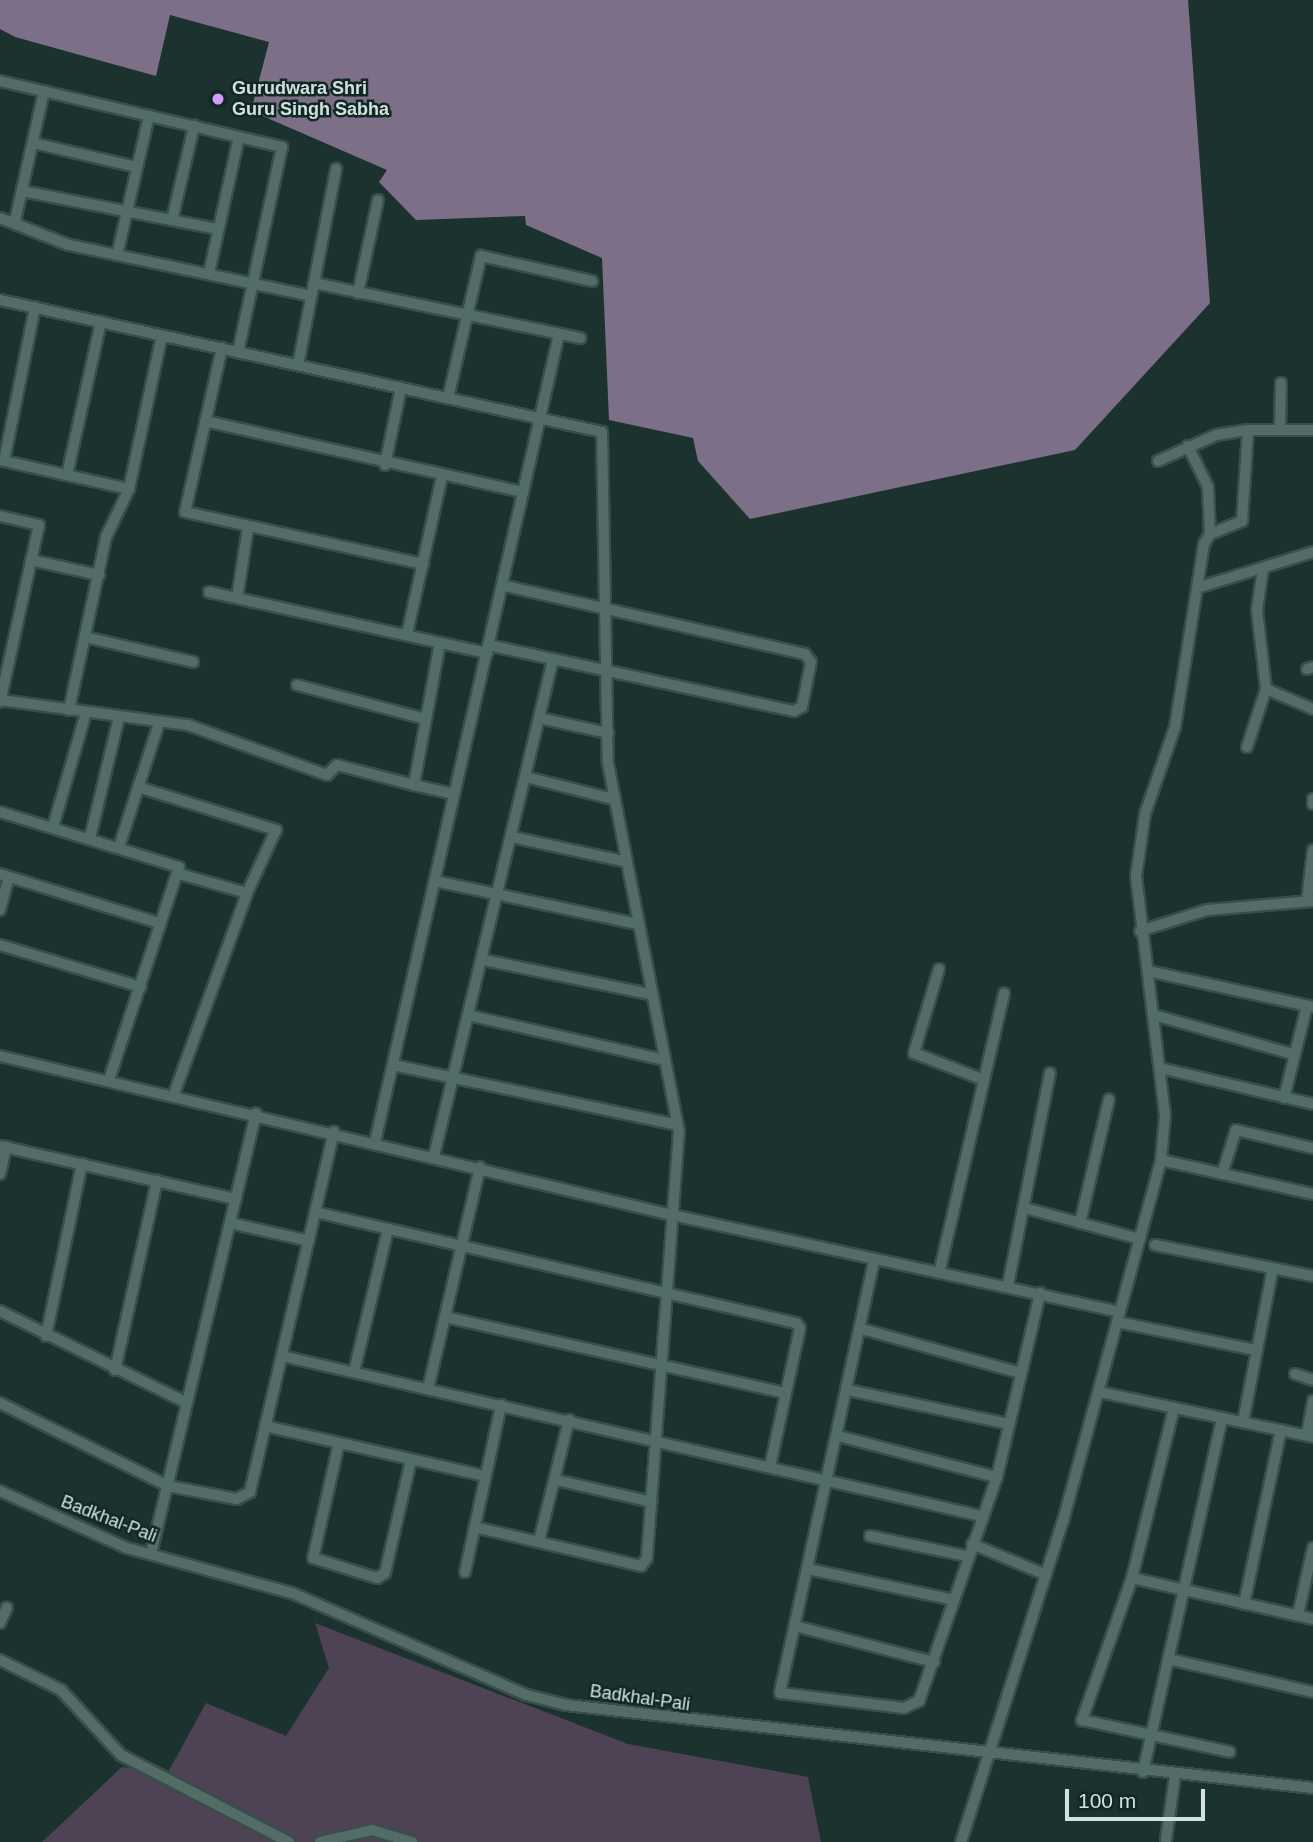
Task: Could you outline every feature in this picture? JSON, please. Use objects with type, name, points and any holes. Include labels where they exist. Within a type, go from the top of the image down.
[{"type":"street","points":[[0,81],[283,149],[238,352]]},
{"type":"street","points":[[15,221],[44,91]]},
{"type":"street","points":[[118,251],[149,116]]},
{"type":"street","points":[[172,220],[194,126]]},
{"type":"street","points":[[209,273],[239,137]]},
{"type":"street","points":[[33,144],[137,167]]},
{"type":"street","points":[[298,365],[336,169]]},
{"type":"street","points":[[22,191],[218,229]]},
{"type":"street","points":[[359,293],[378,200]]},
{"type":"street","points":[[0,218],[15,221],[69,244],[118,251],[252,285],[311,296]]},
{"type":"street","points":[[449,398],[481,256],[592,281]]},
{"type":"street","points":[[314,284],[580,338]]},
{"type":"street","points":[[0,299],[602,432],[606,671],[613,799],[623,861],[678,1125],[664,1364],[652,1503],[641,1566],[475,1527]]},
{"type":"street","points":[[35,307],[2,461],[129,489]]},
{"type":"street","points":[[67,475],[101,322]]},
{"type":"street","points":[[375,1142],[559,334]]},
{"type":"street","points":[[69,710],[106,537],[129,489],[162,335]]},
{"type":"street","points":[[222,348],[185,512],[248,528],[422,564]]},
{"type":"street","points":[[1280,383],[1280,427]]},
{"type":"street","points":[[385,465],[401,388]]},
{"type":"street","points":[[205,421],[385,465],[523,492]]},
{"type":"street","points":[[1158,461],[1188,446],[1248,430],[1280,427],[1313,430]]},
{"type":"street","points":[[1209,534],[1242,521],[1248,430]]},
{"type":"street","points":[[961,1842],[1099,1392],[1161,1160],[1160,1068],[1140,930],[1136,876],[1145,814],[1175,727],[1209,534],[1208,487],[1188,446]]},
{"type":"street","points":[[407,634],[442,476]]},
{"type":"street","points":[[0,516],[39,525],[0,701],[188,725],[327,775],[337,765],[454,794]]},
{"type":"street","points":[[237,598],[248,528]]},
{"type":"street","points":[[1200,587],[1313,552]]},
{"type":"street","points":[[31,560],[99,575]]},
{"type":"street","points":[[1247,747],[1266,689],[1257,610],[1263,569]]},
{"type":"street","points":[[209,592],[440,643],[553,659],[794,711],[802,707],[811,662],[805,654],[502,585]]},
{"type":"street","points":[[85,637],[193,662]]},
{"type":"street","points":[[414,785],[440,643]]},
{"type":"street","points":[[434,1156],[457,1079],[553,659]]},
{"type":"street","points":[[297,685],[426,719]]},
{"type":"street","points":[[1266,689],[1313,709]]},
{"type":"street","points":[[53,827],[86,713]]},
{"type":"street","points":[[90,838],[119,718]]},
{"type":"street","points":[[539,718],[608,733]]},
{"type":"street","points":[[119,846],[159,723]]},
{"type":"street","points":[[526,778],[613,799]]},
{"type":"street","points":[[138,787],[276,830],[247,893],[174,1094]]},
{"type":"street","points":[[0,812],[176,865],[180,874]]},
{"type":"street","points":[[512,836],[623,861]]},
{"type":"street","points":[[1140,930],[1207,910],[1310,901],[1313,850]]},
{"type":"street","points":[[180,874],[247,893]]},
{"type":"street","points":[[109,1080],[141,987],[156,922],[180,874]]},
{"type":"street","points":[[0,910],[4,875],[156,922]]},
{"type":"street","points":[[435,881],[638,924]]},
{"type":"street","points":[[0,945],[141,987]]},
{"type":"street","points":[[484,960],[650,994]]},
{"type":"street","points":[[939,969],[914,1053],[979,1078]]},
{"type":"street","points":[[1148,971],[1310,1007],[1293,1054],[1284,1098]]},
{"type":"street","points":[[940,1269],[979,1078],[1004,993]]},
{"type":"street","points":[[1154,1015],[1293,1054]]},
{"type":"street","points":[[472,1016],[664,1060]]},
{"type":"street","points":[[0,1056],[256,1113],[672,1215],[874,1261],[940,1269],[1256,1350]]},
{"type":"street","points":[[393,1065],[678,1125]]},
{"type":"street","points":[[1160,1068],[1313,1104]]},
{"type":"street","points":[[1008,1285],[1050,1073]]},
{"type":"street","points":[[1080,1223],[1109,1099]]},
{"type":"street","points":[[151,1555],[256,1113]]},
{"type":"street","points":[[1222,1174],[1236,1130],[1313,1149]]},
{"type":"street","points":[[0,1403],[167,1486],[237,1499],[250,1492],[334,1132]]},
{"type":"street","points":[[0,1174],[3,1147],[236,1199]]},
{"type":"street","points":[[1161,1160],[1313,1194]]},
{"type":"street","points":[[46,1336],[82,1164]]},
{"type":"street","points":[[428,1389],[480,1167]]},
{"type":"street","points":[[115,1370],[157,1181]]},
{"type":"street","points":[[1025,1208],[1140,1240]]},
{"type":"street","points":[[315,1212],[796,1323],[786,1392],[769,1467]]},
{"type":"street","points":[[230,1223],[309,1241]]},
{"type":"street","points":[[354,1372],[388,1228]]},
{"type":"street","points":[[1155,1245],[1313,1276]]},
{"type":"street","points":[[874,1261],[862,1329],[780,1693],[914,1707],[934,1662],[967,1556],[997,1477],[1040,1293]]},
{"type":"street","points":[[1243,1422],[1273,1268]]},
{"type":"street","points":[[0,1311],[115,1370],[187,1403]]},
{"type":"street","points":[[445,1317],[786,1392]]},
{"type":"street","points":[[862,1329],[1021,1373]]},
{"type":"street","points":[[282,1356],[981,1516]]},
{"type":"street","points":[[1295,1374],[1313,1380]]},
{"type":"street","points":[[848,1390],[1009,1424]]},
{"type":"street","points":[[1099,1392],[1310,1436],[1313,1401]]},
{"type":"street","points":[[465,1572],[501,1405]]},
{"type":"street","points":[[1174,1408],[1132,1578],[1082,1720],[1230,1752]]},
{"type":"street","points":[[1143,1772],[1222,1418]]},
{"type":"street","points":[[539,1541],[569,1420]]},
{"type":"street","points":[[265,1426],[485,1476]]},
{"type":"street","points":[[1244,1604],[1281,1430]]},
{"type":"street","points":[[838,1436],[997,1477]]},
{"type":"street","points":[[339,1443],[313,1558],[377,1578],[385,1573],[411,1460]]},
{"type":"street","points":[[556,1480],[652,1503]]},
{"type":"street","name":"Badkhal-Pali","points":[[0,1491],[151,1555],[292,1593],[553,1702],[989,1756],[1313,1788]]},
{"type":"street","points":[[870,1536],[967,1556]]},
{"type":"street","points":[[972,1544],[1044,1574]]},
{"type":"street","points":[[1298,1615],[1313,1548]]},
{"type":"street","points":[[808,1569],[954,1600]]},
{"type":"street","points":[[1132,1578],[1313,1619]]},
{"type":"street","points":[[0,1623],[7,1607]]},
{"type":"street","points":[[795,1626],[934,1662]]},
{"type":"street","points":[[1168,1659],[1313,1692]]},
{"type":"street","points":[[0,1660],[61,1690],[121,1755],[289,1842]]},
{"type":"street","points":[[1166,1840],[1175,1776]]},
{"type":"street","points":[[320,1842],[372,1830],[412,1842]]},
{"type":"shaded area","points":[[0,0],[1188,0],[1210,303],[1075,450],[750,519],[698,461],[693,438],[609,420],[602,258],[526,225],[525,216],[416,220],[379,182],[387,170],[251,111],[269,42],[170,15],[156,76],[15,37],[0,29]]},
{"type":"shaded area","points":[[315,1623],[628,1744],[808,1777],[821,1842],[42,1842],[122,1767],[167,1774],[206,1703],[286,1736],[329,1668]]},
{"type":"place","name":"Gurudwara Shri Guru Singh Sabha","points":[[218,99]]}]
